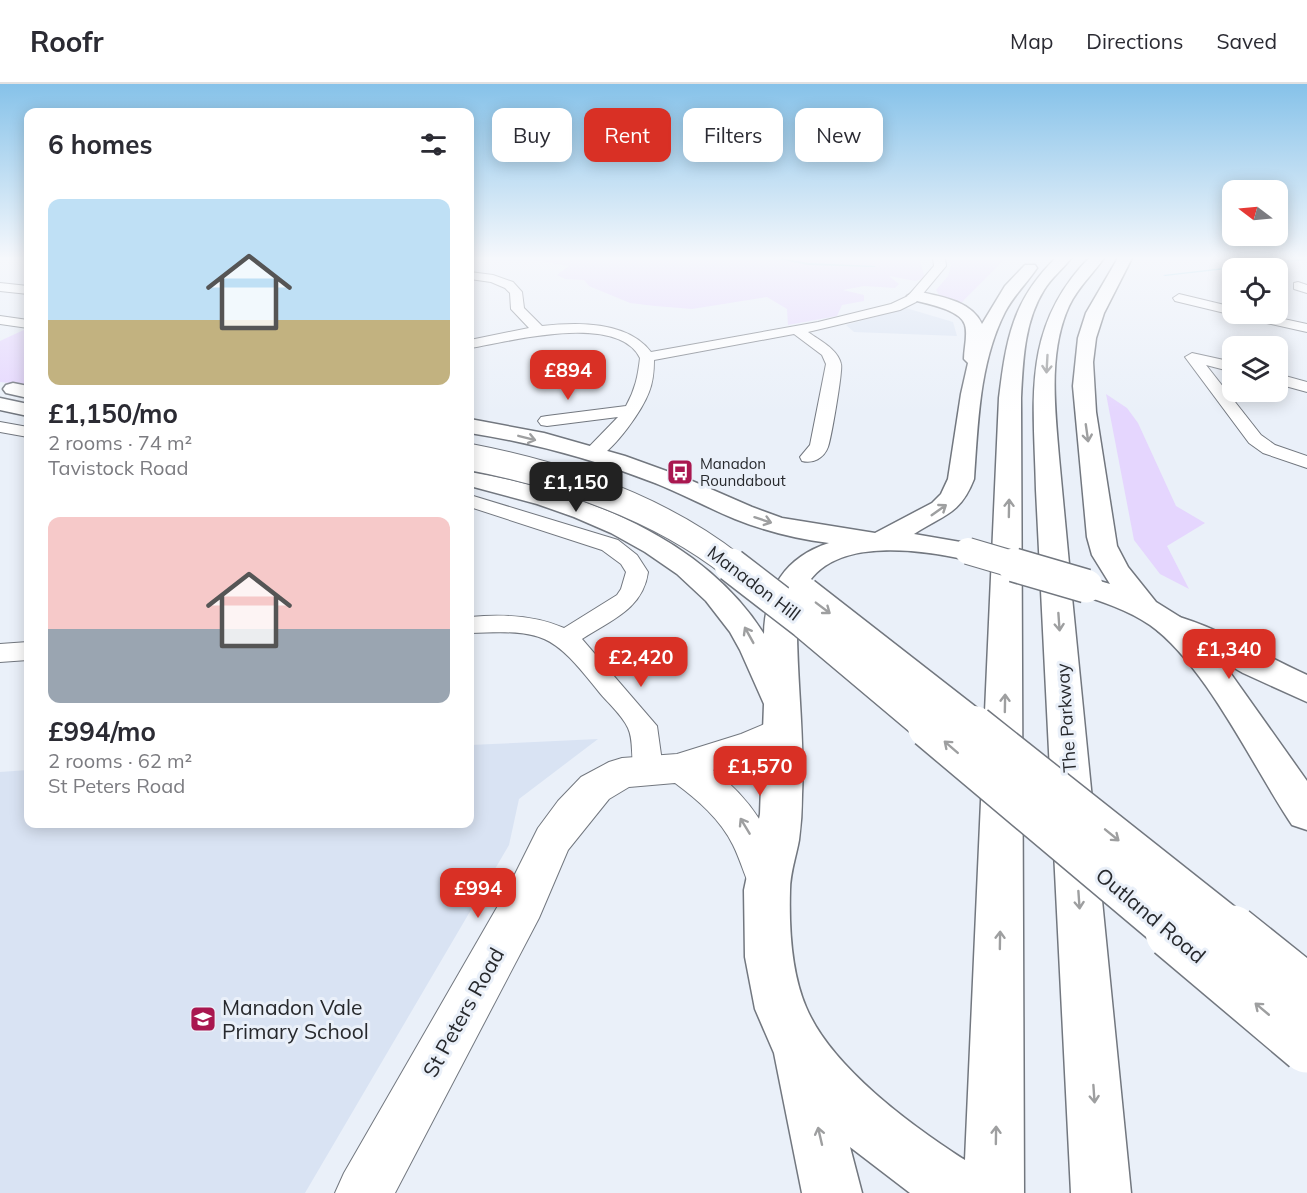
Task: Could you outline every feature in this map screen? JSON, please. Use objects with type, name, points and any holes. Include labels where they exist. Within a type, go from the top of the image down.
[{"type":"main road","points":[[832,1193],[797,1044],[781,1010],[771,969],[767,927],[768,880],[778,834],[782,616],[791,581],[813,562],[825,555],[857,544],[888,539],[908,525],[936,514],[945,507],[957,491],[961,478],[975,369],[973,320],[958,310]]},
{"type":"main road","points":[[975,369],[999,310]]},
{"type":"main road","points":[[994,1193],[1010,398],[1019,322],[1024,310]]},
{"type":"main road","name":"The Parkway","points":[[1057,310],[1047,351],[1045,386],[1049,490],[1101,1193]]},
{"type":"main road","points":[[1096,310],[1087,336],[1081,376],[1103,545],[1117,572],[1219,682],[1284,783],[1307,813]]},
{"type":"main road","points":[[474,427],[591,454],[664,478],[765,521],[810,532],[933,543],[1086,586],[1215,642],[1255,665],[1307,689]]},
{"type":"main road","name":"Manadon Hill","points":[[474,446],[560,464],[646,494],[720,535],[784,578],[997,766]]},
{"type":"main road","name":"Manadon Hill","points":[[474,458],[523,467],[597,490],[677,529],[715,552],[997,766]]},
{"type":"main road","points":[[474,480],[573,507],[636,536],[681,562],[715,590],[744,627],[759,654],[781,719]]},
{"type":"main road","name":"Outland Road","points":[[997,766],[1307,992]]},
{"type":"main road","name":"Outland Road","points":[[997,766],[1307,1046]]},
{"type":"main road","points":[[797,1044],[856,1116],[911,1160],[963,1193]]},
{"type":"street","points":[[519,310],[539,331]]},
{"type":"street","points":[[646,357],[797,330],[885,310]]},
{"type":"street","points":[[0,321],[24,324]]},
{"type":"street","points":[[1288,324],[1307,328]]},
{"type":"street","points":[[474,343],[539,331],[567,329],[607,332],[638,345],[646,357],[646,381],[632,410],[610,438],[591,454]]},
{"type":"street","points":[[797,330],[828,353],[834,364],[819,447],[809,457]]},
{"type":"street","points":[[1222,364],[1192,357],[1222,396]]},
{"type":"street","points":[[1288,382],[1307,387]]},
{"type":"street","points":[[1227,402],[1255,439],[1263,455],[1307,462]]},
{"type":"street","points":[[547,421],[632,410]]},
{"type":"street","points":[[0,427],[24,431]]},
{"type":"street","points":[[474,502],[610,545],[629,560],[637,572],[635,586],[628,598],[613,611],[566,638]]},
{"type":"street","points":[[474,625],[498,623],[540,627],[566,638],[585,655],[643,726],[664,768],[722,798],[741,819],[757,847],[768,880]]},
{"type":"street","points":[[0,653],[24,651]]},
{"type":"street","name":"St Peters Road","points":[[364,1193],[523,904],[552,840],[572,813],[595,788],[622,773],[664,768],[752,745],[781,719]]},
{"type":"shaded area","points":[[787,310],[840,310],[837,316],[788,325]]},
{"type":"shaded area","points":[[900,310],[912,310],[953,322],[957,336],[854,332],[846,325]]},
{"type":"shaded area","points":[[24,330],[24,385],[0,382],[0,341]]},
{"type":"shaded area","points":[[1106,394],[1127,408],[1138,423],[1176,506],[1205,523],[1167,546],[1189,589],[1160,574],[1134,540]]},
{"type":"shaded area","name":"Manadon Vale Primary School","points":[[598,739],[519,799],[509,845],[305,1193],[0,1193],[0,772],[24,770],[24,828],[474,828],[474,745]]},
{"type":"place","name":"Manadon Roundabout","points":[[680,472]]},
{"type":"place","name":"Manadon Vale Primary School","points":[[203,1019]]}]
